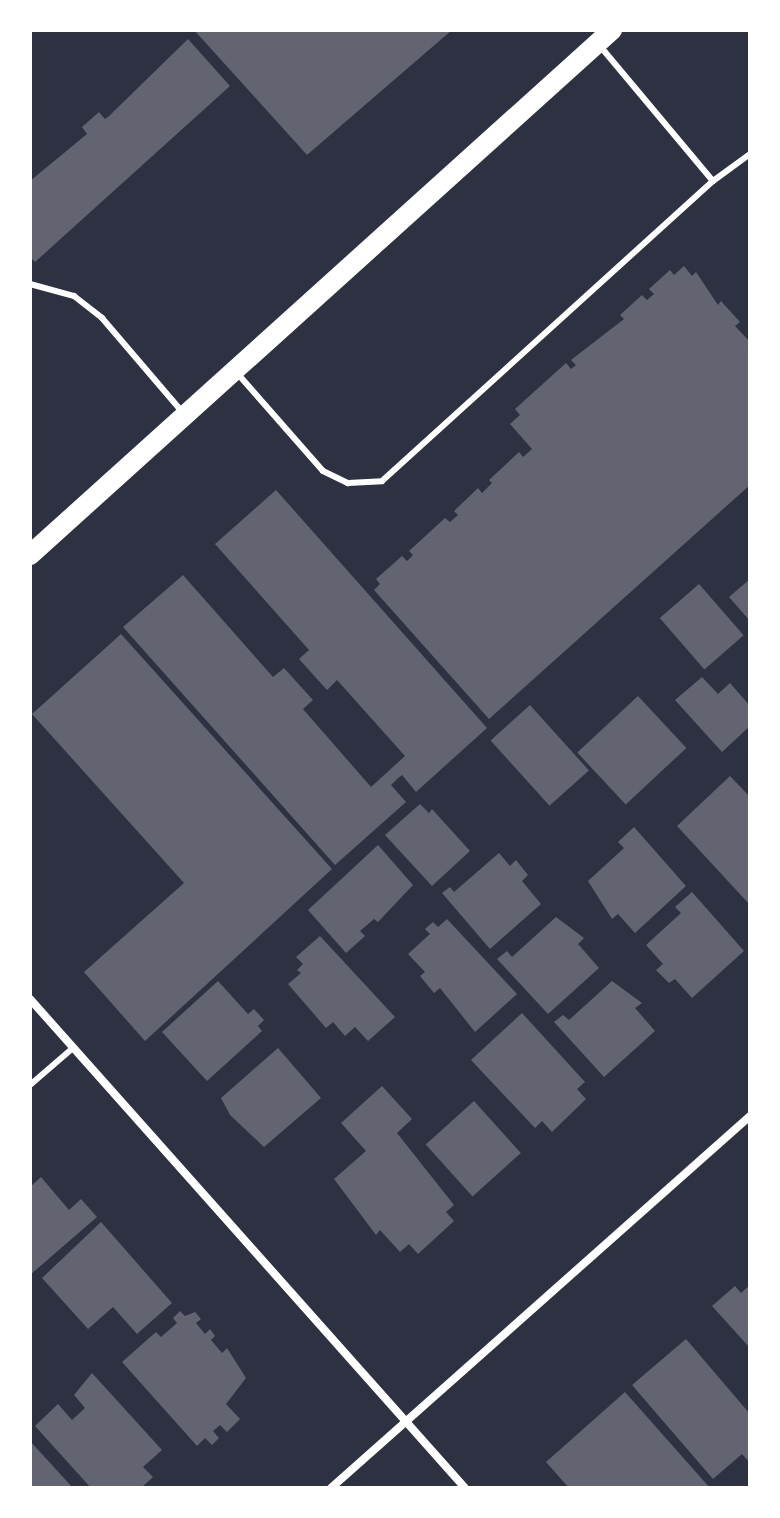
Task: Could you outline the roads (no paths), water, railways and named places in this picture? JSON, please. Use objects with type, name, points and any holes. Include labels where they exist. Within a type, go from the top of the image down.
[{"type":"main road","points":[[30,555],[605,36]]},
{"type":"street","points":[[30,999],[465,1488]]},
{"type":"street","points":[[331,1488],[750,1116]]},
{"type":"lane","points":[[605,36],[713,181]]},
{"type":"lane","points":[[235,370],[323,471],[348,483],[382,481],[713,181],[750,154]]},
{"type":"lane","points":[[30,284],[74,296],[102,318],[185,416]]},
{"type":"lane","points":[[30,1085],[73,1048]]}]
